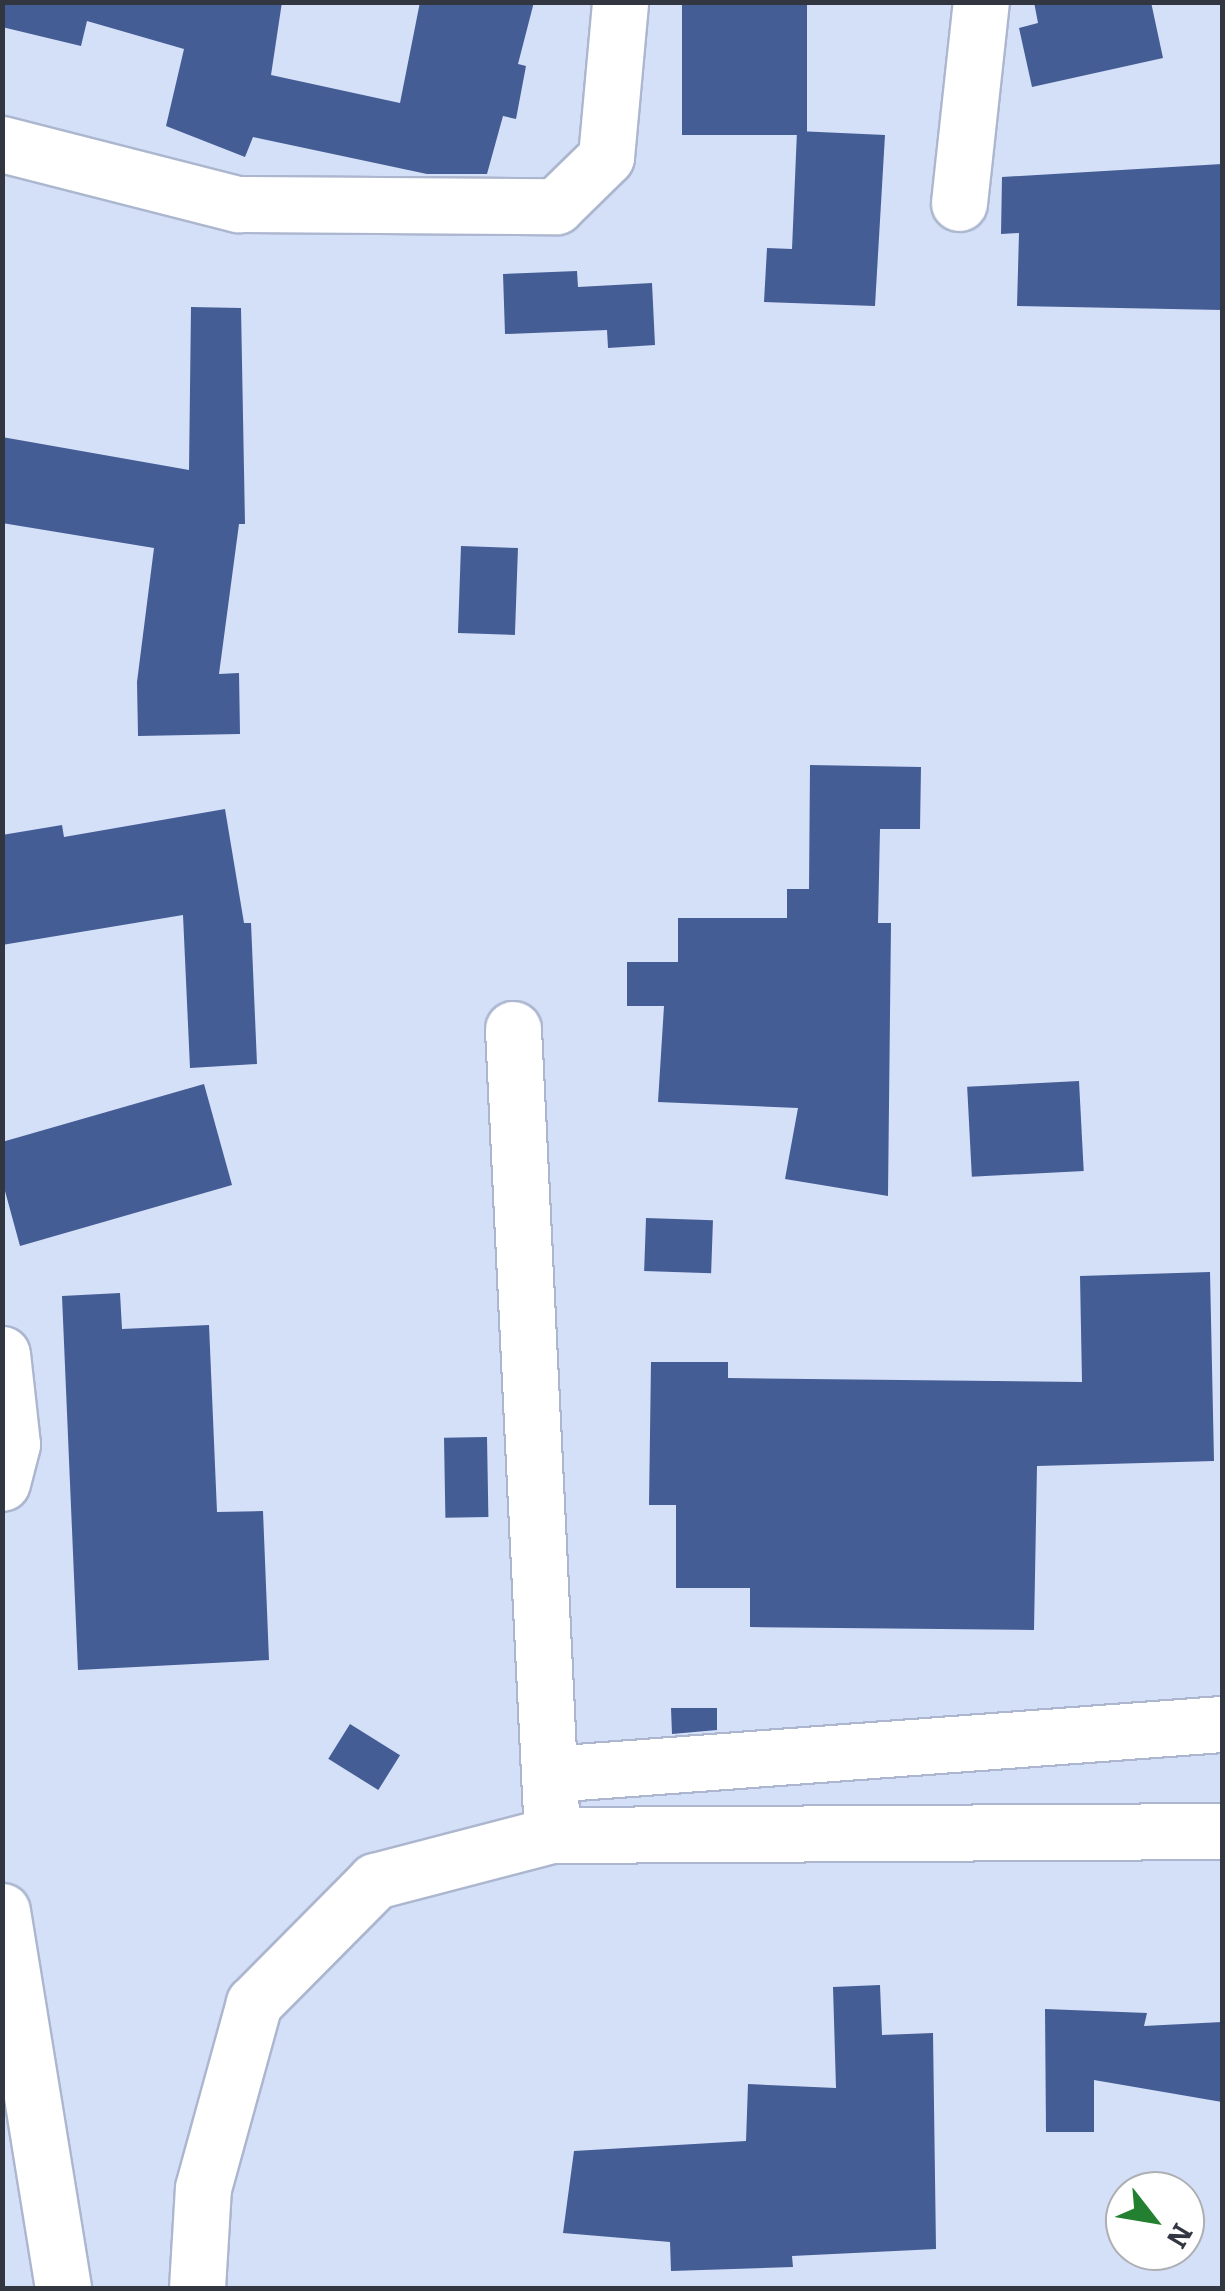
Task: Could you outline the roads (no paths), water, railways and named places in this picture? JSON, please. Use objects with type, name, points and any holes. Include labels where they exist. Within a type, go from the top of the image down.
[{"type":"street","points":[[2,144],[238,204],[556,206],[606,158],[620,2]]},
{"type":"street","points":[[958,203],[981,2]]},
{"type":"street","points":[[513,1029],[552,1836]]},
{"type":"street","points":[[2,1354],[12,1444],[2,1483]]},
{"type":"street","points":[[550,1774],[1222,1724]]},
{"type":"street","points":[[197,2288],[203,2188],[254,2003],[375,1881],[552,1836],[1222,1831]]},
{"type":"street","points":[[2,1911],[63,2288]]}]
